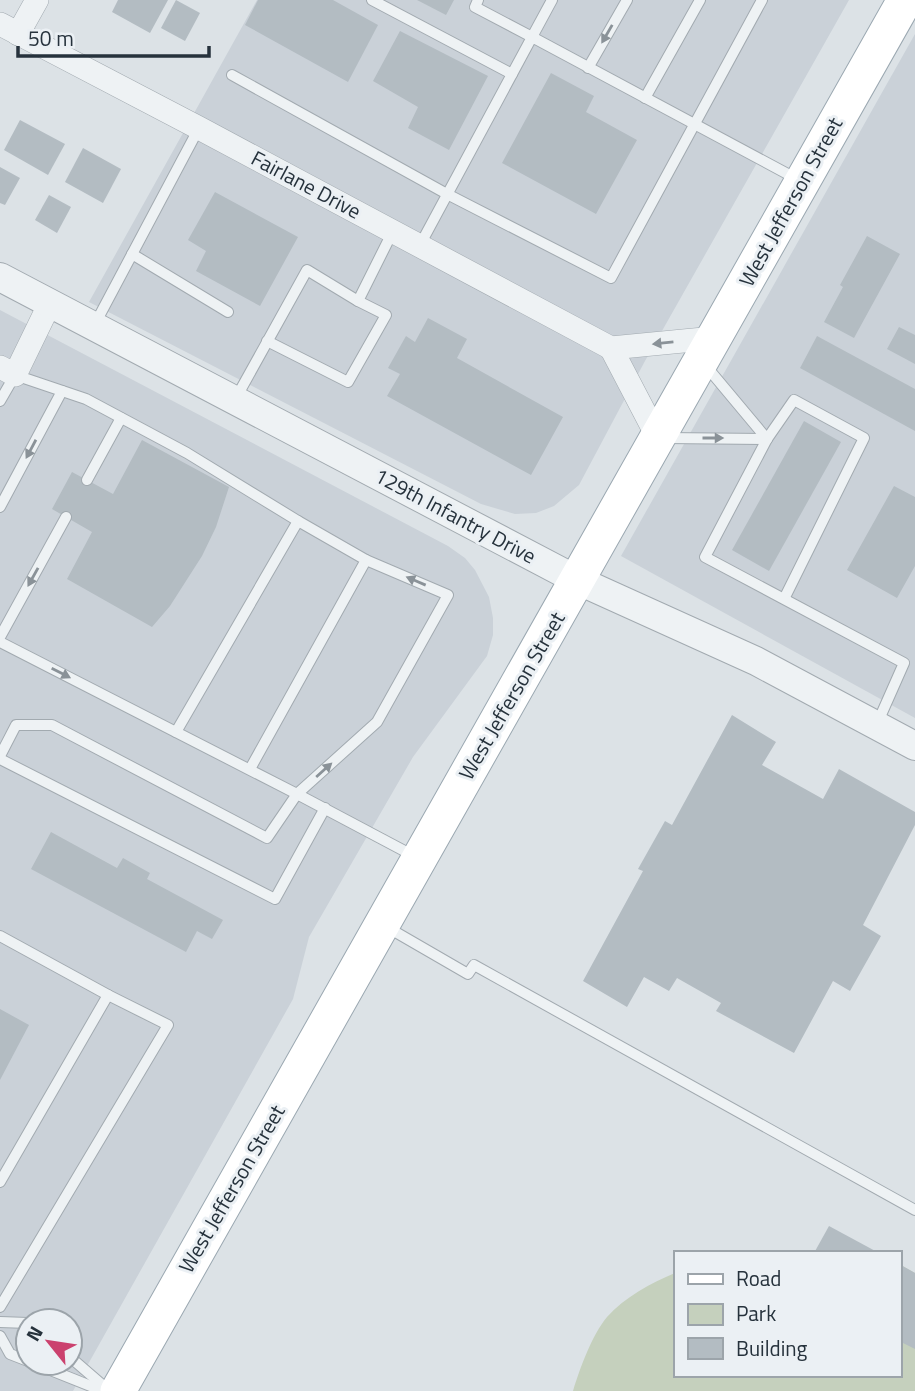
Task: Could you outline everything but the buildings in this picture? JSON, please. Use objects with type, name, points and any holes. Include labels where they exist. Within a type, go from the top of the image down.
[{"type":"main road","name":"West Jefferson Street","points":[[118,1391],[905,0]]},
{"type":"street","points":[[9,29],[37,0]]},
{"type":"street","name":"Fairlane Drive","points":[[9,29],[611,348]]},
{"type":"street","name":"129th Infantry Drive","points":[[0,277],[578,580],[757,661],[915,746]]},
{"type":"street","points":[[7,371],[50,303]]},
{"type":"street","points":[[658,438],[611,348],[708,349]]},
{"type":"lane","points":[[372,0],[512,74]]},
{"type":"lane","points":[[478,0],[475,7],[802,182]]},
{"type":"lane","points":[[420,246],[552,0]]},
{"type":"lane","points":[[588,68],[626,0]]},
{"type":"lane","points":[[645,98],[700,0]]},
{"type":"lane","points":[[232,75],[447,194],[611,278],[762,0]]},
{"type":"lane","points":[[94,327],[199,128]]},
{"type":"lane","points":[[358,301],[393,231]]},
{"type":"lane","points":[[132,254],[228,312]]},
{"type":"lane","points":[[235,401],[267,341],[307,270],[358,301],[386,314],[348,382],[267,341]]},
{"type":"lane","points":[[708,349],[767,439]]},
{"type":"lane","points":[[0,401],[7,371],[86,399],[187,453],[366,560],[448,595],[377,722],[297,794],[267,838],[52,725],[16,725],[0,758],[275,899],[325,808]]},
{"type":"lane","points":[[0,507],[62,391]]},
{"type":"lane","points":[[784,599],[864,438],[794,400],[767,439],[705,556],[784,599],[904,663],[876,725]]},
{"type":"lane","points":[[87,480],[121,418]]},
{"type":"lane","points":[[658,438],[767,439]]},
{"type":"lane","points":[[66,517],[0,639],[419,859]]},
{"type":"lane","points":[[176,732],[298,521]]},
{"type":"lane","points":[[250,769],[366,560]]},
{"type":"lane","points":[[382,924],[468,974],[474,965],[481,968],[915,1210]]},
{"type":"lane","points":[[0,936],[168,1025],[0,1307]]},
{"type":"lane","points":[[0,1182],[108,995]]},
{"type":"lane","points":[[0,1336],[10,1354],[14,1356]]},
{"type":"lane","points":[[84,1369],[110,1391]]},
{"type":"lane","points":[[68,1377],[103,1391]]},
{"type":"shaded area","points":[[257,0],[849,0],[645,361],[579,485],[554,506],[536,513],[515,514],[481,504],[89,302]]},
{"type":"shaded area","points":[[915,34],[915,718],[621,556]]},
{"type":"shaded area","points":[[0,310],[448,546],[465,558],[475,570],[489,597],[493,618],[493,635],[487,656],[413,757],[309,937],[293,999],[84,1371],[84,1307],[14,1307],[14,1377],[81,1377],[73,1391],[0,1391]]},
{"type":"green space","points":[[901,1265],[915,1273],[915,1391],[573,1391],[591,1342],[607,1317],[622,1303],[674,1273],[674,1377],[901,1377]]}]
